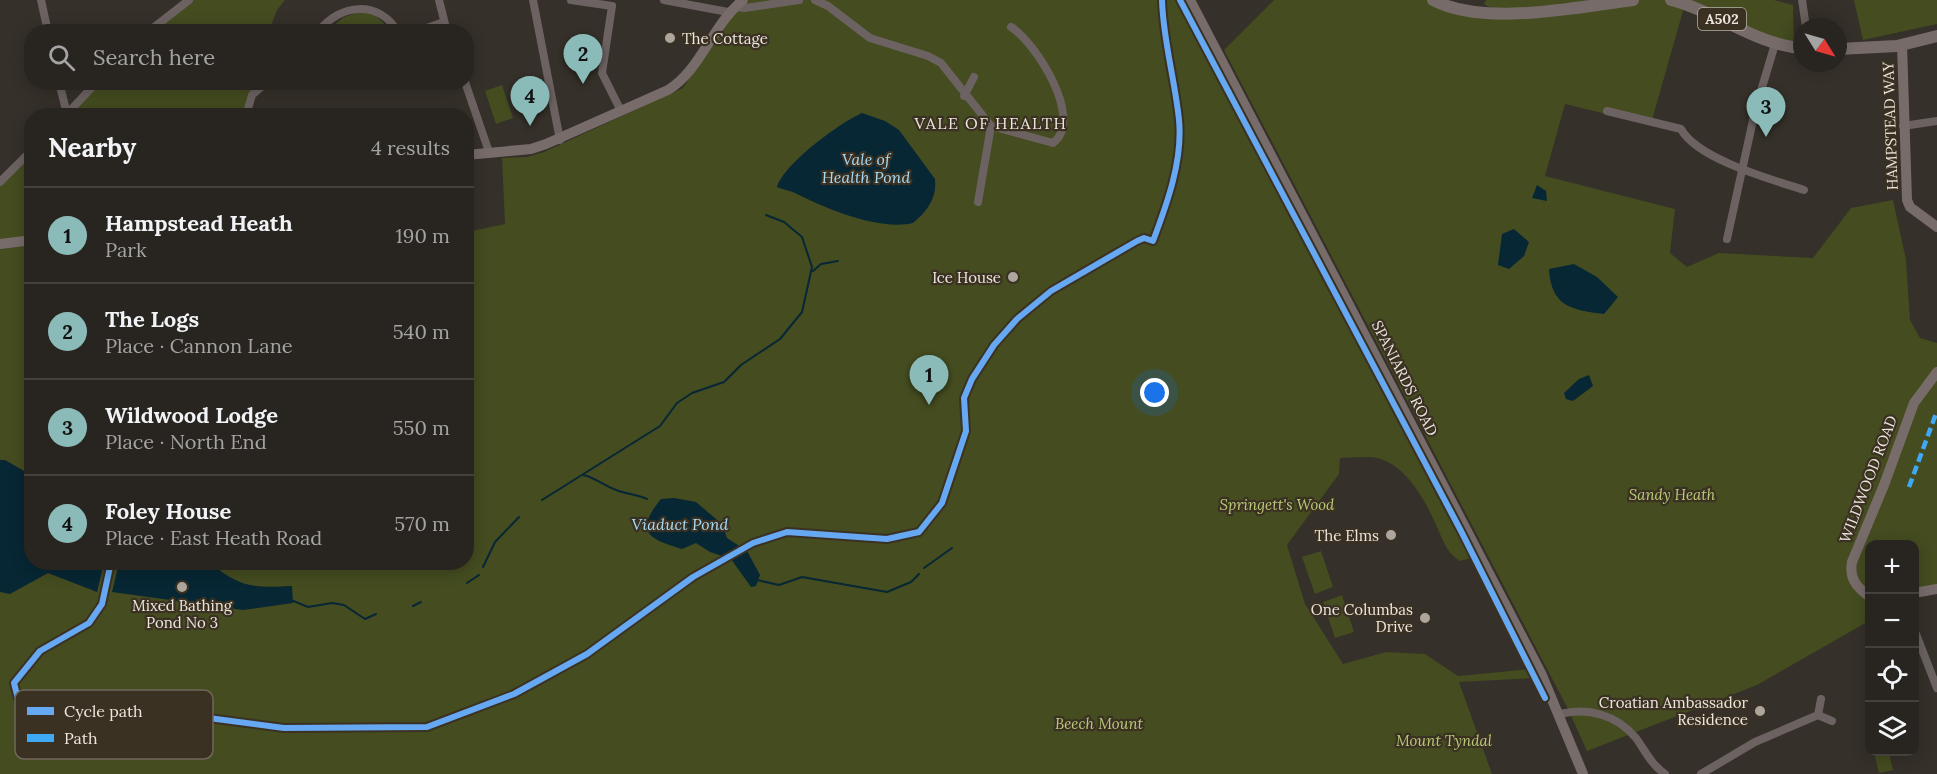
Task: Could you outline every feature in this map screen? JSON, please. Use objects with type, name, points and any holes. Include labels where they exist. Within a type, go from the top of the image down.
[{"type":"main road","name":"SPANIARDS ROAD","points":[[1190,0],[1356,315],[1560,714],[1583,774]]},
{"type":"main road","points":[[1433,0],[1470,12],[1515,12],[1633,0]]},
{"type":"main road","points":[[1445,0],[1466,8],[1515,12]]},
{"type":"main road","name":"A502","points":[[1671,0],[1708,12],[1775,44],[1793,47]]},
{"type":"main road","points":[[474,154],[531,148],[560,140],[677,85],[735,6]]},
{"type":"main road","points":[[1847,49],[1900,46],[1937,36]]},
{"type":"main road","name":"HAMPSTEAD WAY","points":[[1900,46],[1908,203],[1937,227]]},
{"type":"main road","points":[[0,244],[24,241]]},
{"type":"main road","name":"WILDWOOD ROAD","points":[[1866,594],[1854,582],[1850,573],[1852,562],[1884,485],[1914,403],[1937,372]]},
{"type":"main road","points":[[1919,592],[1937,589]]},
{"type":"street","points":[[46,24],[42,4],[51,0]]},
{"type":"street","points":[[158,24],[189,0]]},
{"type":"street","points":[[439,0],[445,24]]},
{"type":"street","points":[[533,0],[560,140]]},
{"type":"street","points":[[571,0],[612,6]]},
{"type":"street","points":[[620,0],[612,6],[602,73],[621,111]]},
{"type":"street","points":[[664,0],[745,8],[799,0]]},
{"type":"street","points":[[815,0],[828,6],[870,38],[934,58],[949,70],[964,96],[991,126],[1048,143],[1056,142],[1064,124],[1062,105],[1054,83],[1024,40],[1011,27]]},
{"type":"street","points":[[1802,0],[1805,18]]},
{"type":"street","points":[[327,24],[338,14],[364,8],[383,15],[391,24]]},
{"type":"street","points":[[436,24],[444,21]]},
{"type":"street","points":[[1726,239],[1755,111],[1775,44]]},
{"type":"street","points":[[964,96],[974,77]]},
{"type":"street","points":[[61,90],[65,108]]},
{"type":"street","points":[[73,108],[89,90]]},
{"type":"street","points":[[248,108],[252,95],[258,90]]},
{"type":"street","points":[[468,90],[474,108]]},
{"type":"street","points":[[474,108],[489,152]]},
{"type":"street","points":[[1607,111],[1681,129],[1686,139],[1741,170],[1804,190]]},
{"type":"street","points":[[1903,126],[1937,121]]},
{"type":"street","points":[[978,202],[991,126]]},
{"type":"street","points":[[0,183],[24,158]]},
{"type":"street","points":[[1919,642],[1937,688]]},
{"type":"street","points":[[1818,715],[1821,699]]},
{"type":"street","points":[[1560,714],[1587,710],[1603,714],[1635,738],[1652,764],[1665,774]]},
{"type":"street","points":[[1701,774],[1755,742],[1818,715],[1832,721]]},
{"type":"green space","points":[[189,0],[285,0],[277,10],[272,24],[158,24]]},
{"type":"green space","points":[[749,0],[1177,0],[1331,285],[1471,558],[1460,561],[1449,550],[1421,496],[1397,468],[1377,458],[1340,458],[1339,474],[1287,545],[1305,604],[1343,664],[1386,652],[1425,654],[1458,676],[1530,669],[1535,678],[1459,682],[1492,774],[0,774],[0,182],[24,157],[24,570],[474,570],[474,231],[505,224],[502,158],[527,157],[544,152],[683,88],[731,16]]},
{"type":"green space","name":"Sandy Heath","points":[[1274,0],[1429,0],[1514,12],[1484,4],[1486,0],[1774,0],[1793,5],[1793,48],[1685,4],[1652,120],[1606,114],[1565,104],[1545,176],[1675,209],[1670,253],[1687,267],[1719,253],[1813,258],[1851,208],[1893,200],[1906,260],[1910,320],[1920,338],[1937,343],[1937,585],[1919,591],[1919,540],[1865,540],[1865,623],[1757,685],[1587,751],[1568,709],[1224,50]]},
{"type":"green space","points":[[1854,0],[1937,0],[1937,24],[1863,40]]},
{"type":"green space","points":[[360,12],[373,13],[385,24],[336,24],[344,17]]},
{"type":"green space","points":[[502,85],[513,118],[496,124],[485,91]]},
{"type":"green space","points":[[90,90],[258,90],[249,108],[73,108]]},
{"type":"green space","points":[[1321,551],[1333,587],[1315,594],[1302,557]]},
{"type":"green space","points":[[1342,595],[1354,632],[1335,638],[1323,602]]},
{"type":"green space","points":[[1875,756],[1890,756],[1893,770],[1879,773]]},
{"type":"water","name":"Vale of Health Pond","points":[[862,113],[885,121],[899,130],[935,179],[933,199],[923,214],[913,223],[884,224],[852,217],[777,187],[782,177],[801,156],[840,126]]},
{"type":"water","points":[[1537,185],[1546,191],[1547,201],[1532,198]]},
{"type":"water","points":[[1514,229],[1529,242],[1524,256],[1509,269],[1498,265],[1502,234]]},
{"type":"water","points":[[1574,264],[1597,277],[1618,297],[1604,314],[1573,308],[1565,304],[1554,291],[1549,269]]},
{"type":"water","points":[[1589,375],[1593,386],[1573,401],[1566,399],[1564,393],[1579,379]]},
{"type":"water","points":[[0,460],[5,460],[24,471],[24,570],[102,570],[97,592],[48,573],[10,594],[0,592]]},
{"type":"water","name":"Viaduct Pond","points":[[674,498],[696,502],[722,524],[727,538],[747,551],[760,575],[756,586],[751,587],[731,559],[710,552],[696,543],[682,549],[661,542],[649,533],[648,519],[653,510],[661,499]]},
{"type":"water","name":"Mixed Bathing Pond No 3","points":[[117,570],[220,570],[248,585],[292,586],[293,603],[243,610],[112,592]]},
{"type":"waterway","points":[[542,500],[660,426],[677,403],[692,393],[724,382],[741,365],[780,339],[802,312],[812,267],[802,237],[784,222],[766,215]]},
{"type":"waterway","points":[[813,271],[821,264],[838,261]]},
{"type":"waterway","points":[[583,475],[614,489],[647,499]]},
{"type":"waterway","points":[[483,567],[495,542],[519,517]]},
{"type":"waterway","points":[[924,568],[952,548]]},
{"type":"waterway","points":[[757,580],[779,585],[802,577],[887,592],[911,582],[919,574]]},
{"type":"waterway","points":[[467,583],[479,575]]},
{"type":"waterway","points":[[291,600],[308,607],[332,603],[344,605],[365,619],[376,614]]},
{"type":"waterway","points":[[413,606],[421,602]]},
{"type":"marked path","points":[[1909,487],[1937,411]]},
{"type":"cycle path","points":[[213,719],[284,728],[427,727],[514,694],[587,654],[693,577],[753,543],[787,532],[887,539],[919,532],[942,503],[966,431],[964,398],[972,379],[994,345],[1017,319],[1051,291],[1137,241],[1144,238],[1153,241],[1173,182],[1180,135],[1162,0]]},
{"type":"cycle path","points":[[1180,0],[1461,531],[1545,698]]},
{"type":"cycle path","points":[[16,690],[14,683],[40,651],[89,623],[102,604],[109,570]]},
{"type":"place","name":"The Cottage","points":[[670,38]]},
{"type":"place","name":"The Logs","points":[[583,84]]},
{"type":"place","name":"Foley House","points":[[530,126]]},
{"type":"place","name":"Wildwood Lodge","points":[[1766,137]]},
{"type":"place","name":"Ice House","points":[[1013,277]]},
{"type":"place","name":"Hampstead Heath","points":[[929,405]]},
{"type":"place","name":"The Elms","points":[[1391,535]]},
{"type":"place","name":"Mixed Bathing Pond No 3","points":[[182,587]]},
{"type":"place","name":"One Columbas Drive","points":[[1425,618]]},
{"type":"place","name":"Croatian Ambassador Residence","points":[[1760,711]]},
{"type":"district","name":"VALE OF HEALTH","points":[[991,123]]},
{"type":"park label","name":"Springett's Wood","points":[[1277,504]]},
{"type":"park label","name":"Beech Mount","points":[[1099,723]]},
{"type":"park label","name":"Mount Tyndal","points":[[1444,740]]}]
